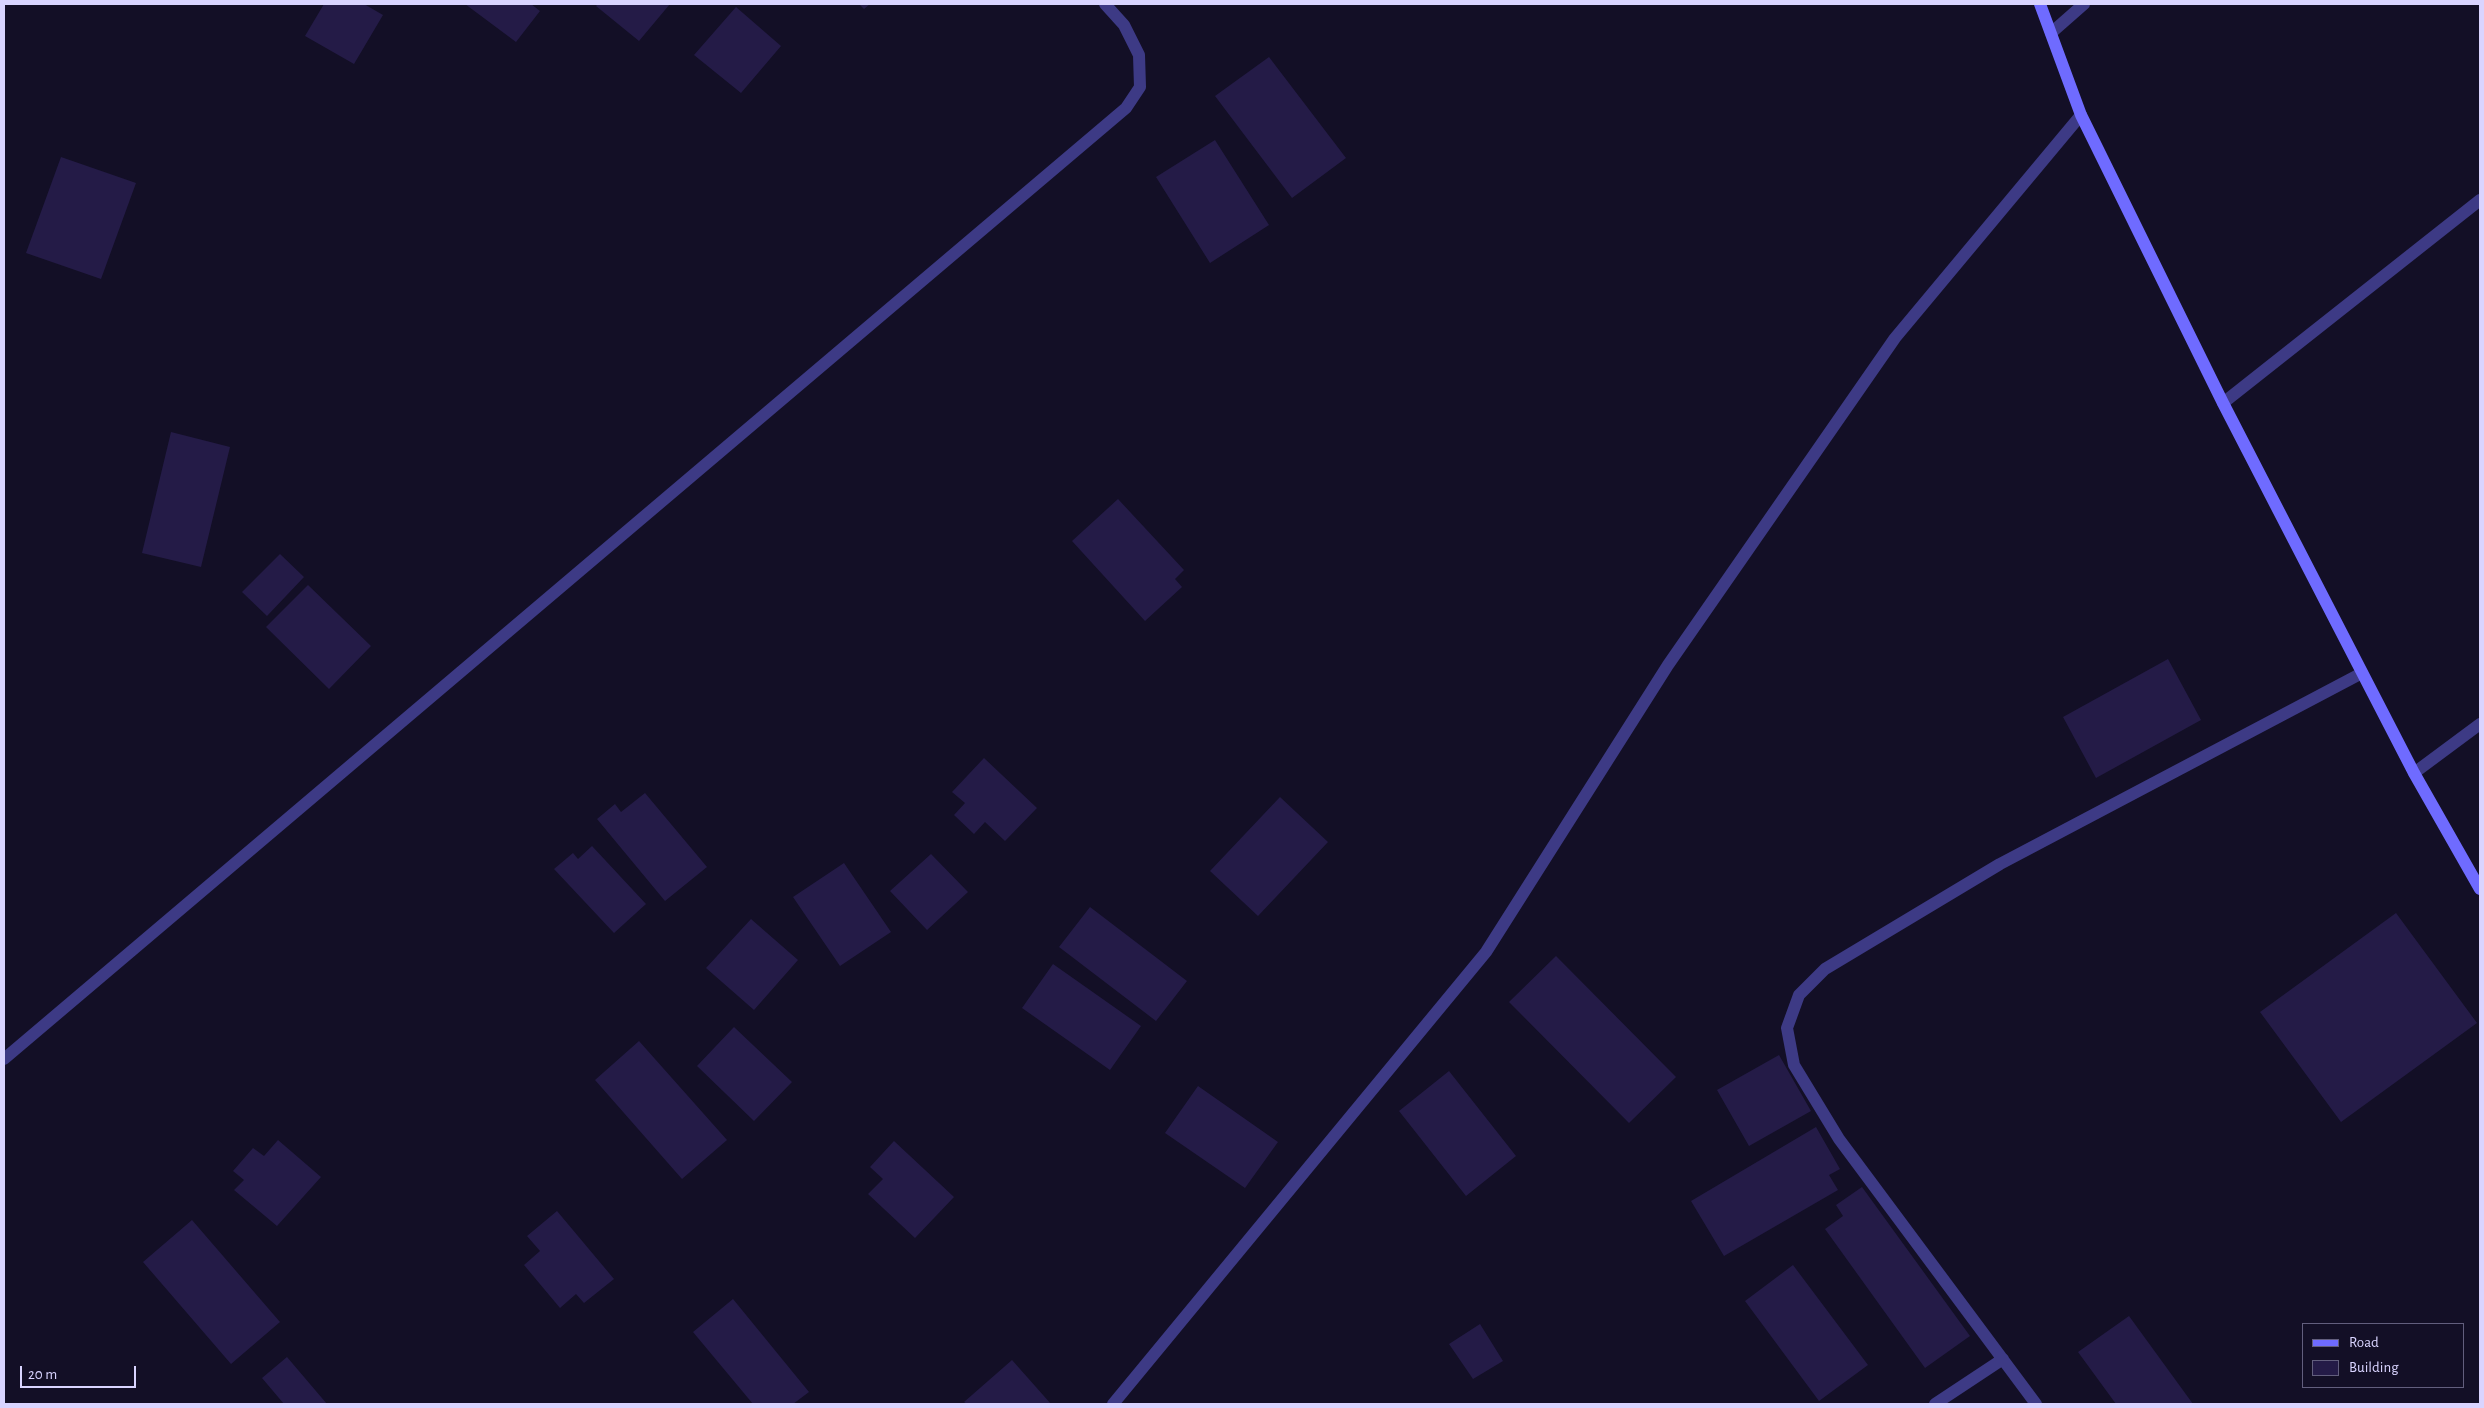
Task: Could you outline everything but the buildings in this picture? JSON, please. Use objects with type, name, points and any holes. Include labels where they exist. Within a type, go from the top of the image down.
[{"type":"main road","points":[[2040,4],[2081,114],[2223,403],[2414,773],[2480,888]]},
{"type":"street","points":[[4,1059],[1126,108],[1140,87],[1139,55],[1124,25],[1105,4]]},
{"type":"street","points":[[2051,33],[2084,4]]},
{"type":"street","points":[[1113,1404],[1486,952],[1668,665],[1895,338],[2081,114]]},
{"type":"street","points":[[2223,403],[2480,200]]},
{"type":"street","points":[[2036,1404],[1839,1139],[1794,1065],[1788,1028],[1800,995],[1825,970],[2000,864],[2362,673]]},
{"type":"street","points":[[2414,773],[2480,724]]},
{"type":"street","points":[[1935,1404],[2003,1359]]}]
